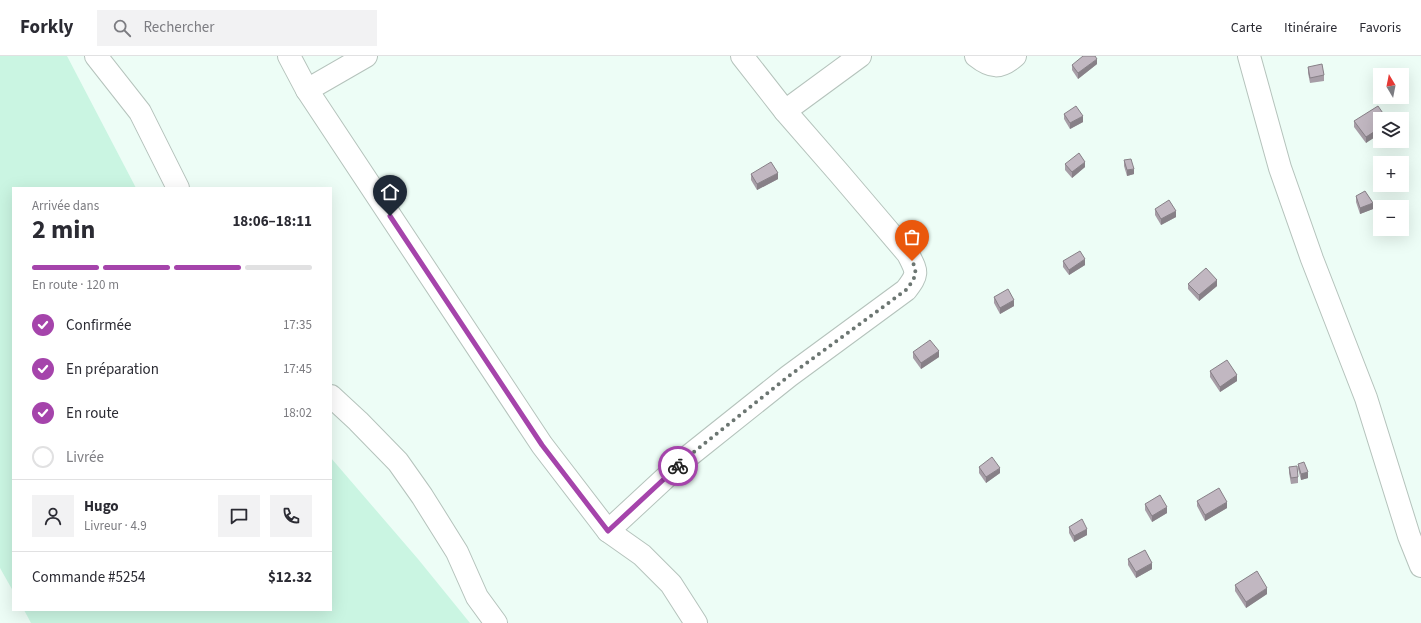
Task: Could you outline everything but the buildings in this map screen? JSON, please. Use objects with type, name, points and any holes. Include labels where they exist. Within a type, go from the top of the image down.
[{"type":"street","points":[[96,56],[140,112],[178,187]]},
{"type":"street","points":[[289,56],[306,90],[542,445],[608,531],[642,555],[671,584],[696,623]]},
{"type":"street","points":[[306,90],[366,56]]},
{"type":"street","points":[[608,531],[690,455],[789,376],[906,290],[914,279],[916,269],[908,254],[784,111],[742,56]]},
{"type":"street","points":[[976,56],[984,63],[994,66],[1006,63],[1015,56]]},
{"type":"street","points":[[1249,56],[1280,168],[1312,259],[1366,398],[1421,566]]},
{"type":"street","points":[[784,111],[849,59]]},
{"type":"street","points":[[332,397],[398,462],[422,496],[457,552],[476,597],[496,623]]},
{"type":"green space","points":[[0,56],[67,56],[135,187],[12,187],[12,589],[0,568]]},
{"type":"green space","points":[[332,459],[418,559],[470,623],[31,623],[25,611],[332,611]]},
{"type":"way so far","points":[[678,466],[789,376],[906,290],[914,279],[916,269],[912,261]]},
{"type":"route","points":[[390,216],[542,445],[608,531],[678,466]]}]
